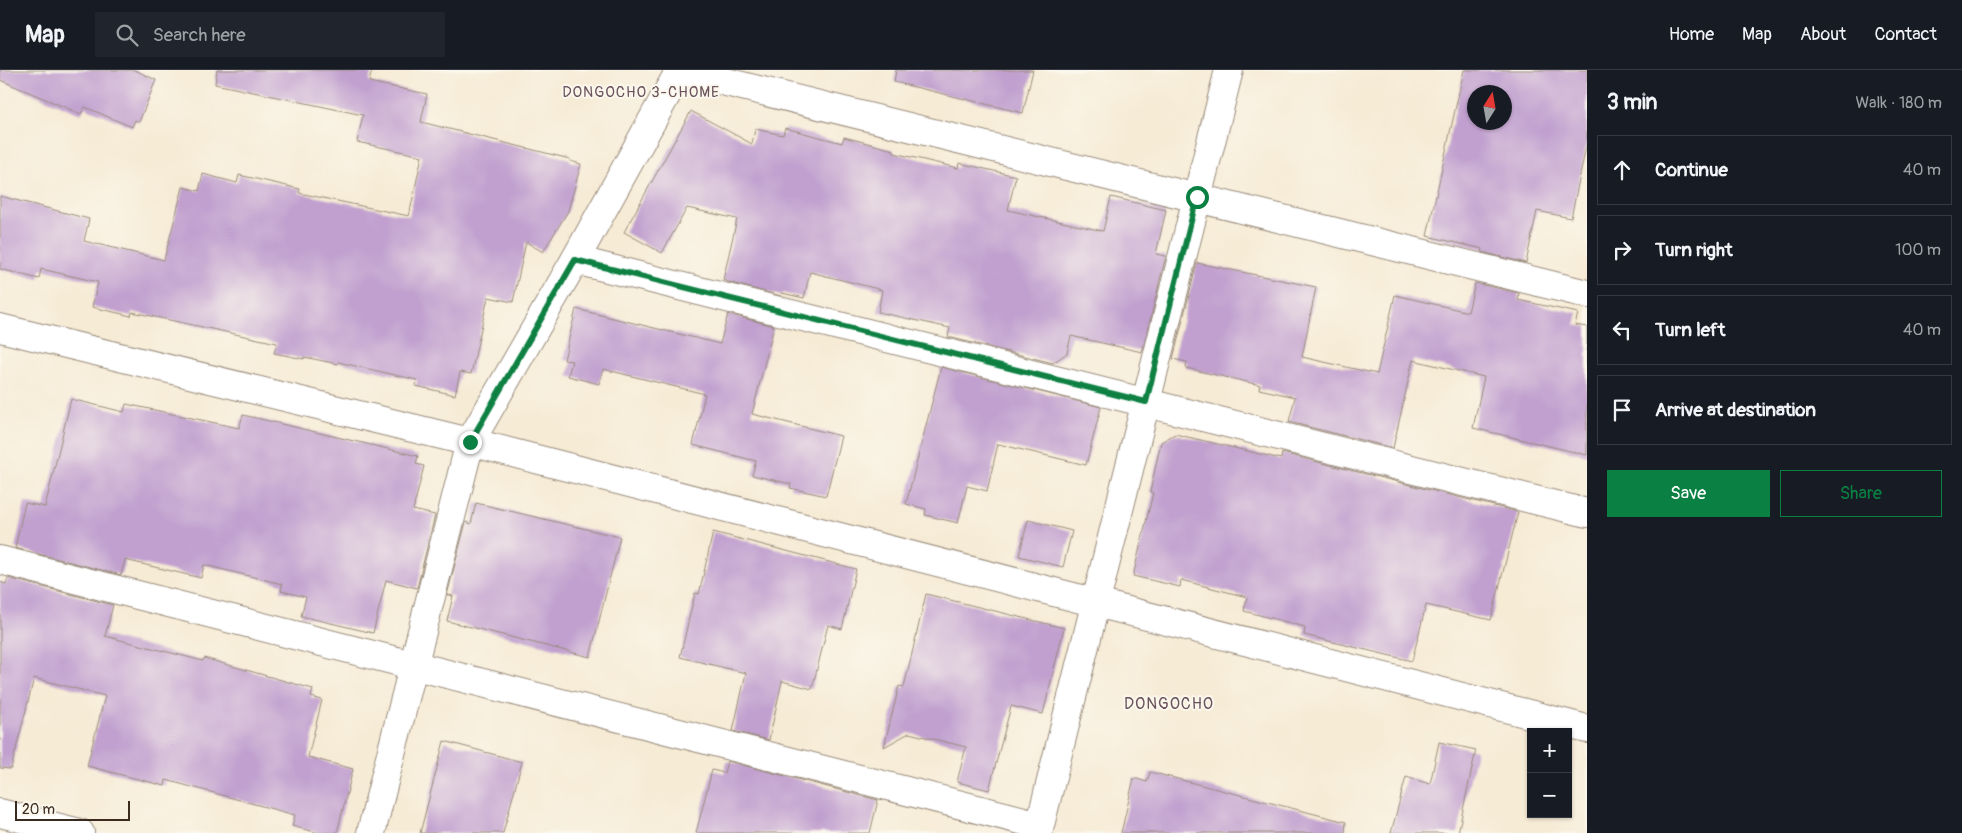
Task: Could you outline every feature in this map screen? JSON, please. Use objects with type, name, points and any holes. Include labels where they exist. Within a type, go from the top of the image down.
[{"type":"street","points":[[371,833],[470,442],[575,260],[679,70],[1587,294]]},
{"type":"street","points":[[0,560],[413,664],[1039,829],[1229,70]]},
{"type":"street","points":[[575,260],[1587,513]]},
{"type":"street","points":[[0,328],[470,442],[1587,728]]},
{"type":"street","points":[[0,813],[80,833]]},
{"type":"building","points":[[0,70],[135,70],[156,80],[139,122],[135,120],[132,127],[85,107],[81,114],[0,80]]},
{"type":"building","points":[[217,70],[372,70],[369,82],[427,94],[421,122],[570,159],[570,161],[581,164],[568,211],[543,252],[526,242],[513,302],[488,297],[471,374],[460,372],[455,395],[416,386],[417,380],[338,362],[338,364],[274,353],[277,343],[132,312],[131,316],[92,307],[98,282],[41,269],[39,279],[0,269],[0,196],[89,219],[84,241],[164,260],[183,187],[199,191],[203,174],[237,183],[239,175],[300,189],[299,193],[409,216],[422,156],[357,142],[363,115],[215,84]]},
{"type":"building","points":[[896,70],[1033,70],[1023,113],[894,82]]},
{"type":"building","points":[[1464,70],[1587,70],[1587,142],[1571,218],[1537,211],[1526,263],[1482,252],[1483,249],[1427,236]]},
{"type":"building","points":[[691,111],[752,144],[755,129],[783,135],[785,128],[842,143],[844,137],[894,150],[894,153],[958,168],[959,163],[1016,176],[1008,210],[1103,231],[1111,197],[1166,210],[1156,254],[1166,256],[1142,352],[1071,336],[1067,353],[1053,363],[948,337],[950,328],[878,312],[882,290],[810,272],[804,298],[782,293],[781,296],[735,284],[723,280],[737,219],[687,208],[662,253],[624,232]]},
{"type":"building","points":[[1197,263],[1316,287],[1302,357],[1377,374],[1395,295],[1468,312],[1475,283],[1519,293],[1518,300],[1578,313],[1575,325],[1587,327],[1587,455],[1473,428],[1484,377],[1413,360],[1393,448],[1289,422],[1295,397],[1259,389],[1260,385],[1186,368],[1187,362],[1173,359]]},
{"type":"building","points":[[576,309],[720,344],[728,314],[774,326],[752,414],[841,436],[826,496],[790,488],[791,484],[752,475],[756,461],[693,445],[705,394],[603,369],[599,384],[568,376],[572,361],[564,360]]},
{"type":"building","points":[[941,367],[1101,407],[1086,465],[998,444],[987,491],[967,486],[958,523],[925,515],[926,509],[906,504]]},
{"type":"building","points":[[71,399],[124,412],[126,404],[239,428],[243,415],[418,456],[416,464],[424,466],[413,510],[435,515],[417,588],[386,580],[373,633],[301,616],[306,597],[281,591],[282,584],[204,565],[201,578],[125,560],[121,575],[15,548],[25,503],[45,507]]},
{"type":"building","points":[[1175,434],[1281,459],[1282,453],[1518,512],[1491,620],[1426,605],[1412,661],[1304,635],[1305,627],[1244,611],[1247,597],[1181,580],[1180,587],[1133,576],[1153,493],[1150,492],[1161,442]]},
{"type":"building","points":[[476,503],[620,537],[590,657],[447,621],[453,596],[447,595],[466,522],[471,524]]},
{"type":"building","points":[[1028,520],[1072,531],[1063,567],[1019,556]]},
{"type":"building","points":[[713,532],[856,569],[842,629],[828,625],[812,689],[782,681],[769,740],[733,731],[746,673],[680,657],[695,593],[699,594]]},
{"type":"building","points":[[8,578],[113,605],[105,636],[203,661],[204,658],[313,689],[311,697],[322,700],[308,757],[353,769],[337,833],[319,833],[292,826],[295,815],[166,780],[165,786],[87,766],[105,696],[34,678],[11,769],[0,768],[0,582],[6,584]]},
{"type":"building","points":[[926,594],[1064,628],[1043,714],[1011,706],[989,790],[957,782],[966,747],[909,733],[884,747],[899,686],[904,687]]},
{"type":"building","points":[[444,741],[522,762],[503,833],[420,833]]},
{"type":"building","points":[[1439,742],[1476,750],[1458,833],[1391,833],[1406,777],[1430,784]]},
{"type":"building","points":[[727,761],[878,800],[870,833],[696,833],[712,770],[724,773]]},
{"type":"building","points":[[1150,772],[1346,822],[1345,833],[1121,833],[1134,778],[1147,782]]},
{"type":"district","name":"DONGOCHO 3-CHOME","points":[[641,92]]},
{"type":"district","name":"DONGOCHO","points":[[1169,703]]},
{"type":"route","points":[[470,442],[575,260],[1146,402],[1197,197]]}]
